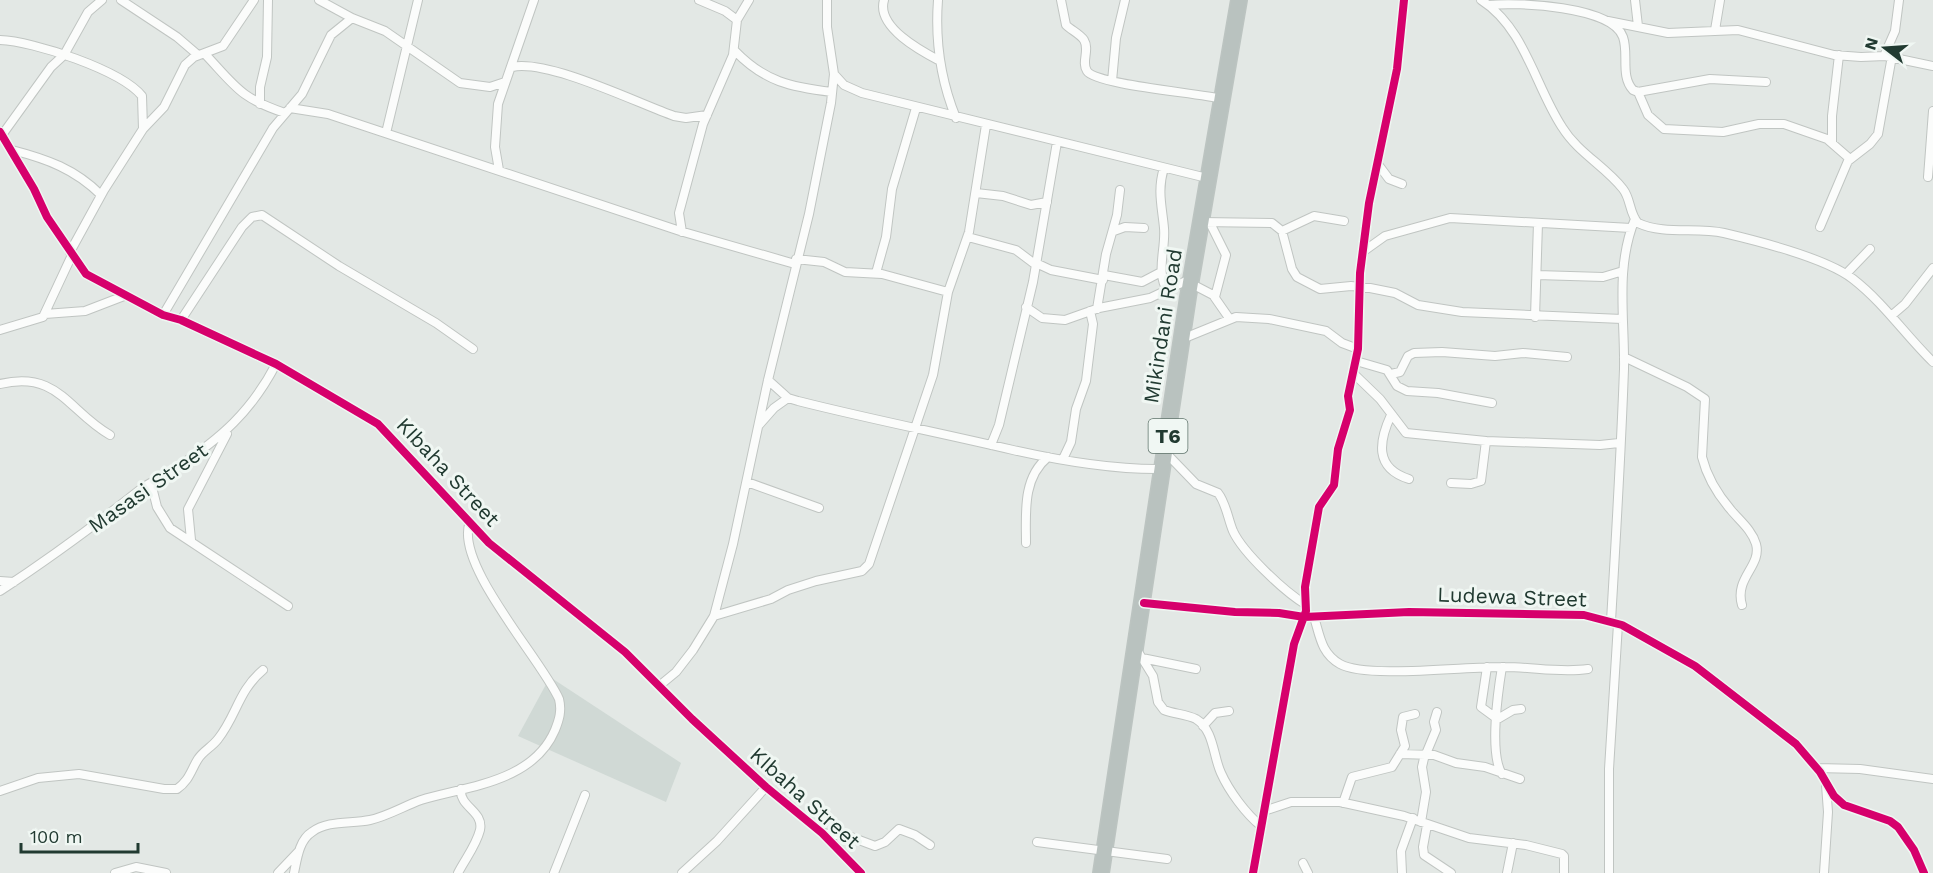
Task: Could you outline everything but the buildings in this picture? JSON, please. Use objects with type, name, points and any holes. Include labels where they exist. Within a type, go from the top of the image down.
[{"type":"highway","name":"Mikindani Road","points":[[1101,873],[1139,653],[1144,603],[1191,281],[1205,222],[1207,178],[1239,0]]},
{"type":"street","points":[[1,134],[51,67],[64,55],[88,12],[102,0]]},
{"type":"street","points":[[121,0],[177,37],[201,55],[241,93],[260,104],[288,110],[321,112],[682,232],[796,262],[824,262],[845,272],[876,273],[948,292]]},
{"type":"street","points":[[0,330],[37,321],[45,314],[71,254],[101,195],[143,129],[164,107],[190,59],[223,46],[254,0]]},
{"type":"street","points":[[260,104],[260,87],[267,57],[268,0]]},
{"type":"street","points":[[319,0],[352,18],[385,31],[460,83],[489,87],[505,82]]},
{"type":"street","points":[[386,133],[405,45],[418,0]]},
{"type":"street","points":[[500,170],[495,147],[496,119],[505,82],[534,0]]},
{"type":"street","points":[[699,0],[725,11],[737,20]]},
{"type":"street","points":[[682,232],[679,213],[707,116],[735,51],[737,20],[749,0]]},
{"type":"street","points":[[659,686],[676,672],[714,616],[747,482],[768,380],[814,194],[832,92],[834,74],[827,27],[827,0]]},
{"type":"street","points":[[884,0],[882,11],[890,25],[940,61]]},
{"type":"street","points":[[938,0],[940,61],[948,97],[957,118]]},
{"type":"street","points":[[1061,0],[1066,25],[1084,39],[1087,72],[1112,81],[1199,93],[1222,99]]},
{"type":"street","points":[[1112,81],[1116,38],[1125,0]]},
{"type":"street","points":[[1253,873],[1294,644],[1305,617],[1305,587],[1319,507],[1335,479],[1337,455],[1350,410],[1348,396],[1358,349],[1364,251],[1377,163],[1401,48],[1404,0]]},
{"type":"street","points":[[1481,0],[1489,5],[1527,56],[1542,92],[1570,140],[1622,188],[1633,224],[1623,271],[1624,357],[1619,443],[1609,769],[1609,873]]},
{"type":"street","points":[[1635,0],[1638,26]]},
{"type":"street","points":[[1716,30],[1720,0]]},
{"type":"street","points":[[1820,227],[1850,159],[1870,144],[1878,134],[1888,56],[1895,31],[1899,0]]},
{"type":"street","points":[[1489,5],[1537,4],[1668,33],[1744,31],[1839,56],[1888,56],[1933,66]]},
{"type":"street","points":[[163,315],[273,128],[307,86],[331,35],[352,18]]},
{"type":"street","points":[[1607,21],[1620,31],[1624,39],[1627,80],[1633,90],[1638,92],[1710,79],[1766,82]]},
{"type":"street","points":[[0,40],[15,40],[64,55],[99,69],[138,91],[144,106],[143,129]]},
{"type":"street","points":[[735,51],[771,80],[799,88],[832,92]]},
{"type":"street","points":[[1832,142],[1832,116],[1839,56]]},
{"type":"street","points":[[512,67],[526,66],[564,76],[674,116],[686,118],[707,116]]},
{"type":"street","points":[[834,74],[853,91],[1207,178]]},
{"type":"street","points":[[1638,92],[1654,123],[1672,132],[1699,129],[1723,132],[1759,124],[1784,124],[1832,142],[1850,159]]},
{"type":"street","points":[[876,273],[886,237],[892,189],[916,108]]},
{"type":"street","points":[[1928,177],[1933,111]]},
{"type":"street","points":[[714,616],[771,599],[788,590],[816,581],[866,569],[938,353],[948,292],[968,237],[986,125]]},
{"type":"street","name":"KIbaha Street","points":[[1,134],[12,150],[47,217],[86,274],[163,315],[181,320],[276,364],[378,424],[489,543],[595,625],[766,787],[822,833],[861,873]]},
{"type":"street","points":[[991,446],[999,425],[1036,264],[1057,142]]},
{"type":"street","points":[[12,150],[61,165],[83,178],[101,195]]},
{"type":"street","points":[[1377,163],[1389,179],[1402,184]]},
{"type":"street","points":[[1164,168],[1159,189],[1164,229],[1161,272],[1162,283],[1168,292]]},
{"type":"street","points":[[1063,459],[1071,442],[1077,405],[1086,381],[1094,310],[1103,278],[1106,254],[1114,231],[1120,190]]},
{"type":"street","points":[[976,193],[1003,196],[1031,205],[1047,202]]},
{"type":"street","points":[[181,320],[242,227],[252,217],[262,215],[339,266],[436,323],[473,349]]},
{"type":"street","points":[[1282,231],[1314,216],[1344,221]]},
{"type":"street","points":[[1364,251],[1385,236],[1441,218],[1502,219],[1538,223],[1633,224],[1725,233],[1777,247],[1846,274],[1891,316],[1933,362]]},
{"type":"street","points":[[1205,222],[1272,223],[1282,231],[1292,268],[1303,283],[1325,290],[1360,287],[1395,294],[1431,309],[1535,317],[1622,319]]},
{"type":"street","points":[[1205,222],[1226,255],[1215,297]]},
{"type":"street","points":[[1535,317],[1538,223]]},
{"type":"street","points":[[1114,231],[1125,227],[1144,228]]},
{"type":"street","points":[[968,237],[1016,250],[1036,264],[1051,270],[1142,282],[1161,272]]},
{"type":"street","points":[[1846,274],[1870,249]]},
{"type":"street","points":[[1891,316],[1905,304],[1933,268]]},
{"type":"street","points":[[1537,275],[1603,277],[1623,271]]},
{"type":"street","points":[[1026,307],[1039,317],[1065,320],[1094,310],[1168,292],[1191,281],[1215,297],[1229,318]]},
{"type":"street","points":[[45,314],[85,311],[124,296]]},
{"type":"street","points":[[1182,339],[1229,318],[1269,320],[1326,331],[1342,344],[1358,349]]},
{"type":"street","points":[[1356,361],[1391,374],[1400,372],[1408,356],[1414,353],[1442,352],[1495,356],[1528,354],[1567,357]]},
{"type":"street","points":[[1624,357],[1687,387],[1705,399],[1702,457],[1705,466],[1715,488],[1749,532],[1757,548],[1754,561],[1739,591],[1742,605]]},
{"type":"street","name":"Masasi Street","points":[[0,591],[68,546],[151,483],[229,430],[256,399],[276,364]]},
{"type":"street","points":[[1354,374],[1380,399],[1406,433],[1486,441],[1600,445],[1619,443]]},
{"type":"street","points":[[1391,374],[1397,386],[1407,392],[1438,393],[1492,403]]},
{"type":"street","points":[[0,384],[18,380],[34,382],[69,401],[93,425],[110,435]]},
{"type":"street","points":[[768,380],[788,398],[914,430],[1048,457],[1131,470],[1163,469]]},
{"type":"street","points":[[758,427],[769,412],[788,398]]},
{"type":"street","points":[[1391,415],[1381,440],[1383,456],[1391,470],[1408,479]]},
{"type":"street","points":[[191,540],[188,509],[229,430]]},
{"type":"street","points":[[1451,483],[1471,484],[1481,481],[1486,441]]},
{"type":"street","points":[[1166,453],[1196,484],[1218,493],[1233,531],[1241,543],[1286,590],[1305,604]]},
{"type":"street","points":[[1026,543],[1025,512],[1029,491],[1038,466],[1048,457]]},
{"type":"street","points":[[747,482],[819,508]]},
{"type":"street","points":[[151,483],[157,507],[170,528],[191,540],[227,568],[248,578],[288,606]]},
{"type":"street","points":[[278,873],[299,850],[307,836],[317,829],[372,819],[420,801],[503,777],[517,771],[535,756],[553,734],[561,708],[554,688],[494,600],[473,558],[467,539],[470,522]]},
{"type":"street","points":[[0,581],[14,582]]},
{"type":"street","name":"Ludewa Street","points":[[1144,603],[1305,617],[1408,612],[1584,615],[1614,623],[1676,655],[1734,694],[1796,744],[1844,805],[1890,821],[1898,827],[1914,850],[1924,873]]},
{"type":"street","points":[[1314,617],[1322,645],[1336,661],[1351,668],[1416,671],[1487,667],[1548,671],[1588,669]]},
{"type":"street","points":[[1139,653],[1196,669]]},
{"type":"street","points":[[1139,653],[1153,676],[1161,708],[1192,717],[1203,726],[1212,740],[1216,760],[1227,783],[1262,826]]},
{"type":"street","points":[[1487,667],[1481,708],[1496,719]]},
{"type":"street","points":[[1502,667],[1496,719],[1496,763],[1502,774]]},
{"type":"street","points":[[0,791],[31,780],[79,774],[164,789],[177,789],[188,779],[198,758],[219,738],[231,719],[244,689],[263,670]]},
{"type":"street","points":[[1483,690],[1493,690],[1498,695]]},
{"type":"street","points":[[1496,719],[1512,710],[1521,709]]},
{"type":"street","points":[[1203,726],[1215,713],[1230,711]]},
{"type":"street","points":[[1437,712],[1434,722],[1436,730],[1422,767],[1426,792],[1420,822],[1423,853],[1451,873]]},
{"type":"street","points":[[1343,803],[1352,777],[1390,768],[1406,743],[1401,730],[1402,717],[1415,714]]},
{"type":"street","points":[[1400,754],[1426,754],[1456,763],[1485,767],[1520,779]]},
{"type":"street","points":[[1817,768],[1860,769],[1933,779]]},
{"type":"street","points":[[1824,873],[1828,812],[1826,785]]},
{"type":"street","points":[[682,873],[717,841],[766,787]]},
{"type":"street","points":[[458,873],[480,828],[478,816],[462,800],[461,789]]},
{"type":"street","points":[[554,873],[585,795]]},
{"type":"street","points":[[1264,810],[1291,802],[1322,800],[1343,803],[1420,822],[1469,838],[1514,843],[1563,854],[1564,873]]},
{"type":"street","points":[[1402,873],[1401,851],[1420,822]]},
{"type":"street","points":[[822,833],[851,837],[875,846],[885,842],[899,829],[930,845]]},
{"type":"street","points":[[1037,842],[1167,859]]},
{"type":"street","points":[[1508,873],[1514,843]]},
{"type":"street","points":[[294,873],[299,850]]},
{"type":"street","points":[[1303,863],[1308,873]]},
{"type":"street","points":[[115,873],[136,867],[166,873]]},
{"type":"shaded area","points":[[550,677],[681,763],[666,802],[518,736]]},
{"type":"cycle path","points":[[1253,873],[1294,644],[1306,611],[1305,587],[1319,507],[1334,485],[1338,449],[1350,410],[1348,396],[1358,349],[1360,273],[1369,203],[1397,69],[1404,0]]},
{"type":"cycle path","points":[[0,132],[34,189],[47,217],[86,274],[163,315],[181,320],[276,364],[378,424],[489,543],[625,652],[692,719],[766,787],[822,833],[861,873]]},
{"type":"cycle path","points":[[1144,603],[1235,612],[1279,613],[1304,617],[1409,612],[1584,615],[1622,625],[1695,666],[1796,744],[1820,772],[1834,796],[1844,805],[1890,821],[1898,827],[1914,850],[1924,873]]}]
